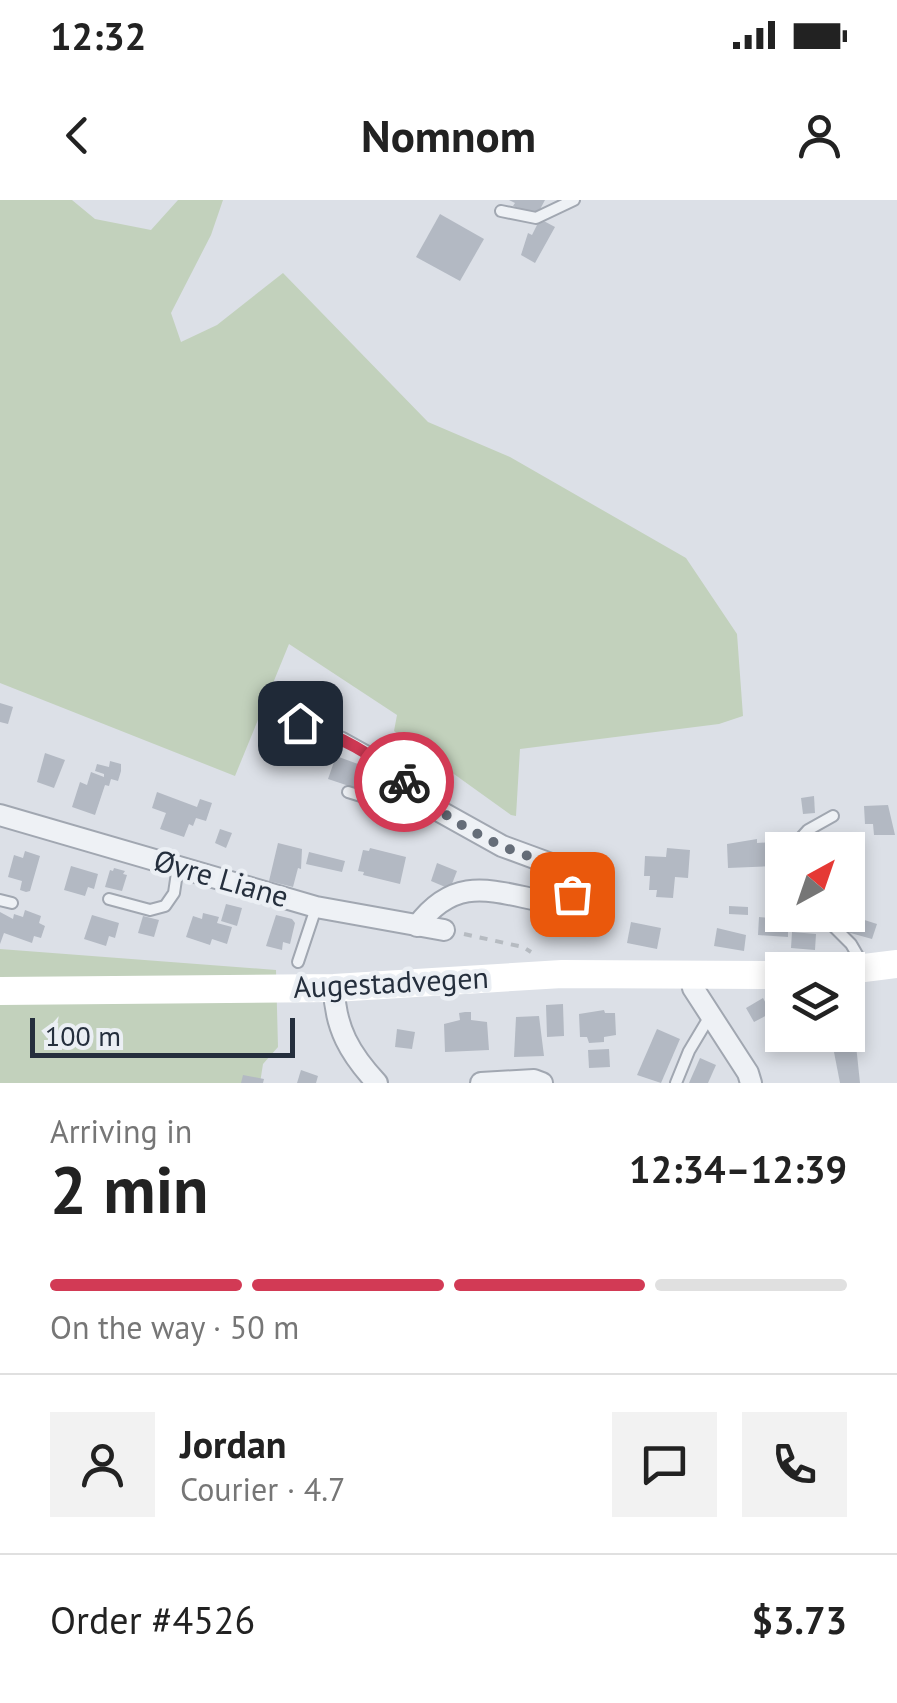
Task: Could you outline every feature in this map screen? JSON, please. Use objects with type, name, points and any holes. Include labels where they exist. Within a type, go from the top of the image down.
[{"type":"main road","points":[[865,968],[897,964]]},
{"type":"main road","name":"Augestadvegen","points":[[0,991],[334,988],[562,974],[765,975]]},
{"type":"street","points":[[417,926],[442,898],[455,892],[481,890],[554,903],[564,901],[576,886],[572,876],[560,866],[502,846],[442,812]]},
{"type":"street","name":"Øvre Liane","points":[[0,815],[316,907],[444,930]]},
{"type":"street","points":[[690,974],[693,988],[748,1072],[751,1083]]},
{"type":"street","points":[[334,988],[335,1015],[345,1043],[377,1083]]},
{"type":"street","points":[[481,1083],[542,1083]]},
{"type":"lane","points":[[501,210],[536,218],[574,200]]},
{"type":"lane","points":[[300,723],[343,738],[370,753],[442,812]]},
{"type":"lane","points":[[348,792],[374,800],[397,797],[442,812]]},
{"type":"lane","points":[[806,832],[833,816]]},
{"type":"lane","points":[[109,899],[150,910],[165,906],[174,893],[178,866]]},
{"type":"lane","points":[[298,962],[316,907]]},
{"type":"lane","points":[[839,932],[851,944],[853,952]]},
{"type":"lane","points":[[676,1083],[688,1052],[710,1016]]},
{"type":"path","points":[[444,930],[498,940],[533,954]]},
{"type":"green space","points":[[0,200],[72,200],[95,219],[151,230],[178,200],[223,200],[211,235],[171,313],[181,342],[217,325],[283,273],[428,422],[510,457],[686,558],[737,634],[743,716],[719,724],[520,749],[516,816],[394,731],[397,715],[289,644],[235,776],[0,683]]},
{"type":"green space","points":[[0,949],[276,970],[278,1047],[263,1064],[260,1083],[0,1083]]},
{"type":"building","points":[[509,200],[545,200],[537,215],[513,206],[515,203]]},
{"type":"building","points":[[440,214],[484,239],[460,281],[416,257]]},
{"type":"building","points":[[540,219],[555,227],[535,263],[521,255],[528,233],[532,235]]},
{"type":"building","points":[[301,694],[339,704],[332,730],[300,718],[295,731],[272,720],[276,711],[288,713]]},
{"type":"building","points":[[0,703],[13,707],[8,724],[0,722]]},
{"type":"building","points":[[45,753],[65,760],[54,788],[37,782]]},
{"type":"building","points":[[336,756],[380,772],[373,794],[328,779]]},
{"type":"building","points":[[110,761],[121,764],[121,771],[118,781],[111,779],[109,786],[105,785],[95,815],[72,807],[80,782],[87,785],[91,772],[104,777],[95,771],[97,764],[109,767]]},
{"type":"building","points":[[157,792],[197,807],[200,799],[212,803],[206,821],[196,818],[184,837],[160,829],[166,813],[152,808]]},
{"type":"building","points":[[814,796],[815,813],[803,814],[801,798]]},
{"type":"building","points":[[888,805],[895,835],[874,835],[873,824],[865,824],[864,806]]},
{"type":"building","points":[[220,829],[232,833],[226,848],[215,843]]},
{"type":"building","points":[[757,839],[757,843],[765,842],[765,866],[728,868],[727,844]]},
{"type":"building","points":[[278,843],[302,849],[301,869],[298,868],[293,887],[269,881]]},
{"type":"building","points":[[370,848],[406,857],[400,884],[358,871],[363,850]]},
{"type":"building","points":[[667,848],[690,850],[688,878],[675,877],[673,898],[656,897],[657,890],[649,890],[650,876],[644,876],[645,856],[666,857]]},
{"type":"building","points":[[25,851],[40,856],[30,891],[26,892],[20,890],[22,881],[8,877],[14,855],[23,858]]},
{"type":"building","points":[[309,852],[345,861],[342,872],[306,864]]},
{"type":"building","points":[[437,863],[457,871],[450,889],[431,881]]},
{"type":"building","points":[[71,866],[98,874],[94,889],[88,887],[85,896],[64,890]]},
{"type":"building","points":[[114,868],[127,875],[122,891],[105,887]]},
{"type":"building","points":[[226,904],[242,908],[237,926],[221,921]]},
{"type":"building","points":[[729,906],[748,907],[748,915],[729,914]]},
{"type":"building","points":[[602,908],[610,916],[602,924],[594,916]]},
{"type":"building","points":[[25,910],[41,916],[39,923],[45,926],[41,938],[34,936],[32,943],[4,933],[0,944],[0,912],[13,919],[14,914],[23,917]]},
{"type":"building","points":[[203,913],[219,917],[217,923],[232,927],[227,944],[212,939],[210,945],[186,937],[193,916],[202,919]]},
{"type":"building","points":[[92,915],[119,923],[115,938],[109,936],[106,946],[84,939]]},
{"type":"building","points":[[276,915],[295,923],[290,944],[283,942],[282,950],[266,946]]},
{"type":"building","points":[[143,916],[159,920],[154,937],[138,933]]},
{"type":"building","points":[[759,917],[765,918],[765,932],[788,932],[788,937],[758,935]]},
{"type":"building","points":[[865,920],[877,924],[872,939],[847,932],[865,932]]},
{"type":"building","points":[[631,922],[661,928],[657,949],[627,943]]},
{"type":"building","points":[[717,928],[746,935],[744,951],[714,946]]},
{"type":"building","points":[[792,932],[816,934],[815,950],[791,948]]},
{"type":"building","points":[[763,998],[765,1016],[754,1022],[746,1008]]},
{"type":"building","points":[[563,1004],[564,1036],[547,1037],[546,1005]]},
{"type":"building","points":[[604,1010],[615,1013],[616,1035],[604,1037],[604,1042],[589,1043],[587,1037],[580,1037],[579,1014]]},
{"type":"building","points":[[471,1012],[471,1020],[487,1022],[489,1050],[445,1052],[444,1024],[460,1020],[459,1013]]},
{"type":"building","points":[[539,1016],[544,1056],[514,1057],[516,1017]]},
{"type":"building","points":[[397,1029],[415,1032],[412,1049],[395,1047]]},
{"type":"building","points":[[657,1029],[680,1039],[661,1083],[637,1075]]},
{"type":"building","points":[[609,1049],[610,1067],[589,1068],[588,1050]]},
{"type":"building","points":[[834,1052],[857,1052],[860,1083],[840,1083]]},
{"type":"building","points":[[700,1058],[716,1065],[708,1083],[689,1083]]},
{"type":"building","points":[[301,1070],[318,1076],[316,1083],[297,1083]]},
{"type":"building","points":[[243,1075],[264,1079],[263,1083],[241,1083]]},
{"type":"way so far","points":[[404,782],[473,832],[560,866],[572,876],[576,886],[572,894]]},
{"type":"route","points":[[300,723],[343,738],[370,753],[404,782]]}]
